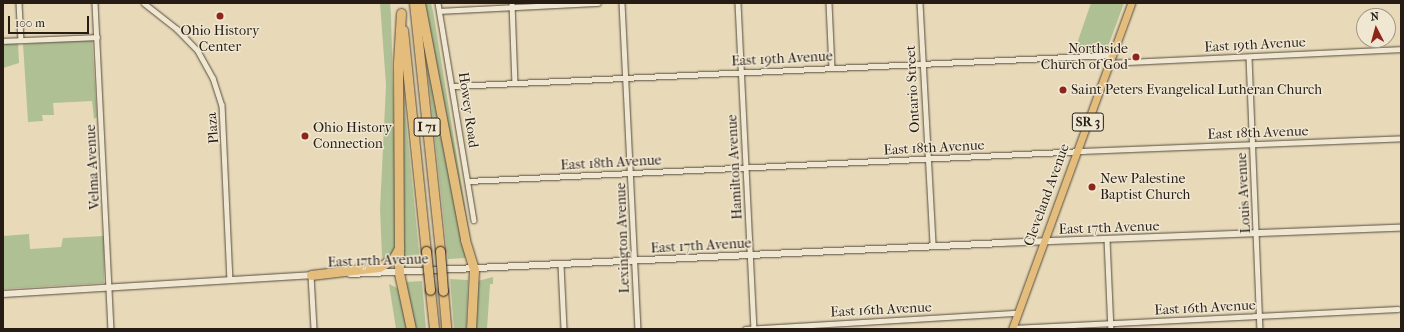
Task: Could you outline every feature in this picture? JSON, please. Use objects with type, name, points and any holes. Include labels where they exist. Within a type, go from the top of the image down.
[{"type":"highway","name":"I 71","points":[[414,3],[440,251],[446,329]]},
{"type":"highway","points":[[420,3],[465,240],[474,270],[471,329]]},
{"type":"highway","name":"I 71","points":[[400,8],[434,329]]},
{"type":"highway","points":[[400,8],[398,62],[399,273],[411,329]]},
{"type":"highway","points":[[311,275],[379,267],[393,259],[400,241]]},
{"type":"main road","name":"Cleveland Avenue","points":[[1012,328],[1131,3]]},
{"type":"street","points":[[19,3],[21,40]]},
{"type":"street","name":"Velma Avenue","points":[[95,3],[111,329]]},
{"type":"street","name":"Plaza","points":[[144,3],[177,29],[198,51],[213,78],[222,105],[230,280]]},
{"type":"street","name":"Howey Road","points":[[438,3],[454,86],[459,135],[474,220]]},
{"type":"street","points":[[440,11],[512,5],[598,3]]},
{"type":"street","name":"Lexington Avenue","points":[[622,3],[638,329]]},
{"type":"street","name":"Hamilton Avenue","points":[[738,3],[754,329]]},
{"type":"street","points":[[829,3],[832,68]]},
{"type":"street","name":"Ontario Street","points":[[920,3],[933,246]]},
{"type":"street","points":[[512,5],[515,83]]},
{"type":"street","points":[[3,41],[97,36]]},
{"type":"street","name":"East 19th Avenue","points":[[1109,63],[1401,49]]},
{"type":"street","name":"East 19th Avenue","points":[[454,86],[1112,55]]},
{"type":"street","name":"Louis Avenue","points":[[1248,57],[1260,329]]},
{"type":"street","name":"East 18th Avenue","points":[[468,181],[1401,138]]},
{"type":"street","name":"East 17th Avenue","points":[[3,294],[311,275],[474,270],[933,246],[1401,228]]},
{"type":"street","points":[[1107,240],[1111,329]]},
{"type":"street","points":[[561,265],[564,329]]},
{"type":"street","points":[[311,275],[314,329]]},
{"type":"street","name":"East 16th Avenue","points":[[1012,328],[1398,309]]},
{"type":"street","name":"East 16th Avenue","points":[[745,329],[1018,313]]},
{"type":"green space","points":[[380,3],[390,3],[391,14],[394,128],[400,241],[386,264],[382,256],[380,209],[386,85]]},
{"type":"green space","points":[[425,3],[431,3],[433,11],[473,255]]},
{"type":"green space","points":[[1091,3],[1124,3],[1106,52],[1074,52]]},
{"type":"green space","points":[[92,40],[97,117],[94,119],[92,101],[53,103],[54,115],[42,115],[43,121],[28,122],[23,44]]},
{"type":"green space","points":[[18,43],[19,63],[3,68],[3,44]]},
{"type":"green space","points":[[425,46],[436,100],[466,258],[448,259]]},
{"type":"green space","points":[[402,78],[420,261],[404,262]]},
{"type":"green space","points":[[29,234],[30,249],[61,247],[63,238],[104,236],[104,283],[3,289],[3,236]]},
{"type":"green space","points":[[493,277],[493,284],[490,284],[487,329],[475,329],[478,281]]},
{"type":"green space","points":[[450,279],[468,280],[466,329],[454,329]]},
{"type":"green space","points":[[422,281],[426,329],[414,329],[406,282]]},
{"type":"green space","points":[[389,284],[399,289],[407,329],[396,329]]},
{"type":"place","name":"Ohio History Center","points":[[220,16]]},
{"type":"place","name":"Northside Church of God","points":[[1136,57]]},
{"type":"place","name":"Saint Peters Evangelical Lutheran Church","points":[[1063,90]]},
{"type":"place","name":"Ohio History Connection","points":[[305,136]]},
{"type":"place","name":"New Palestine Baptist Church","points":[[1092,187]]}]
